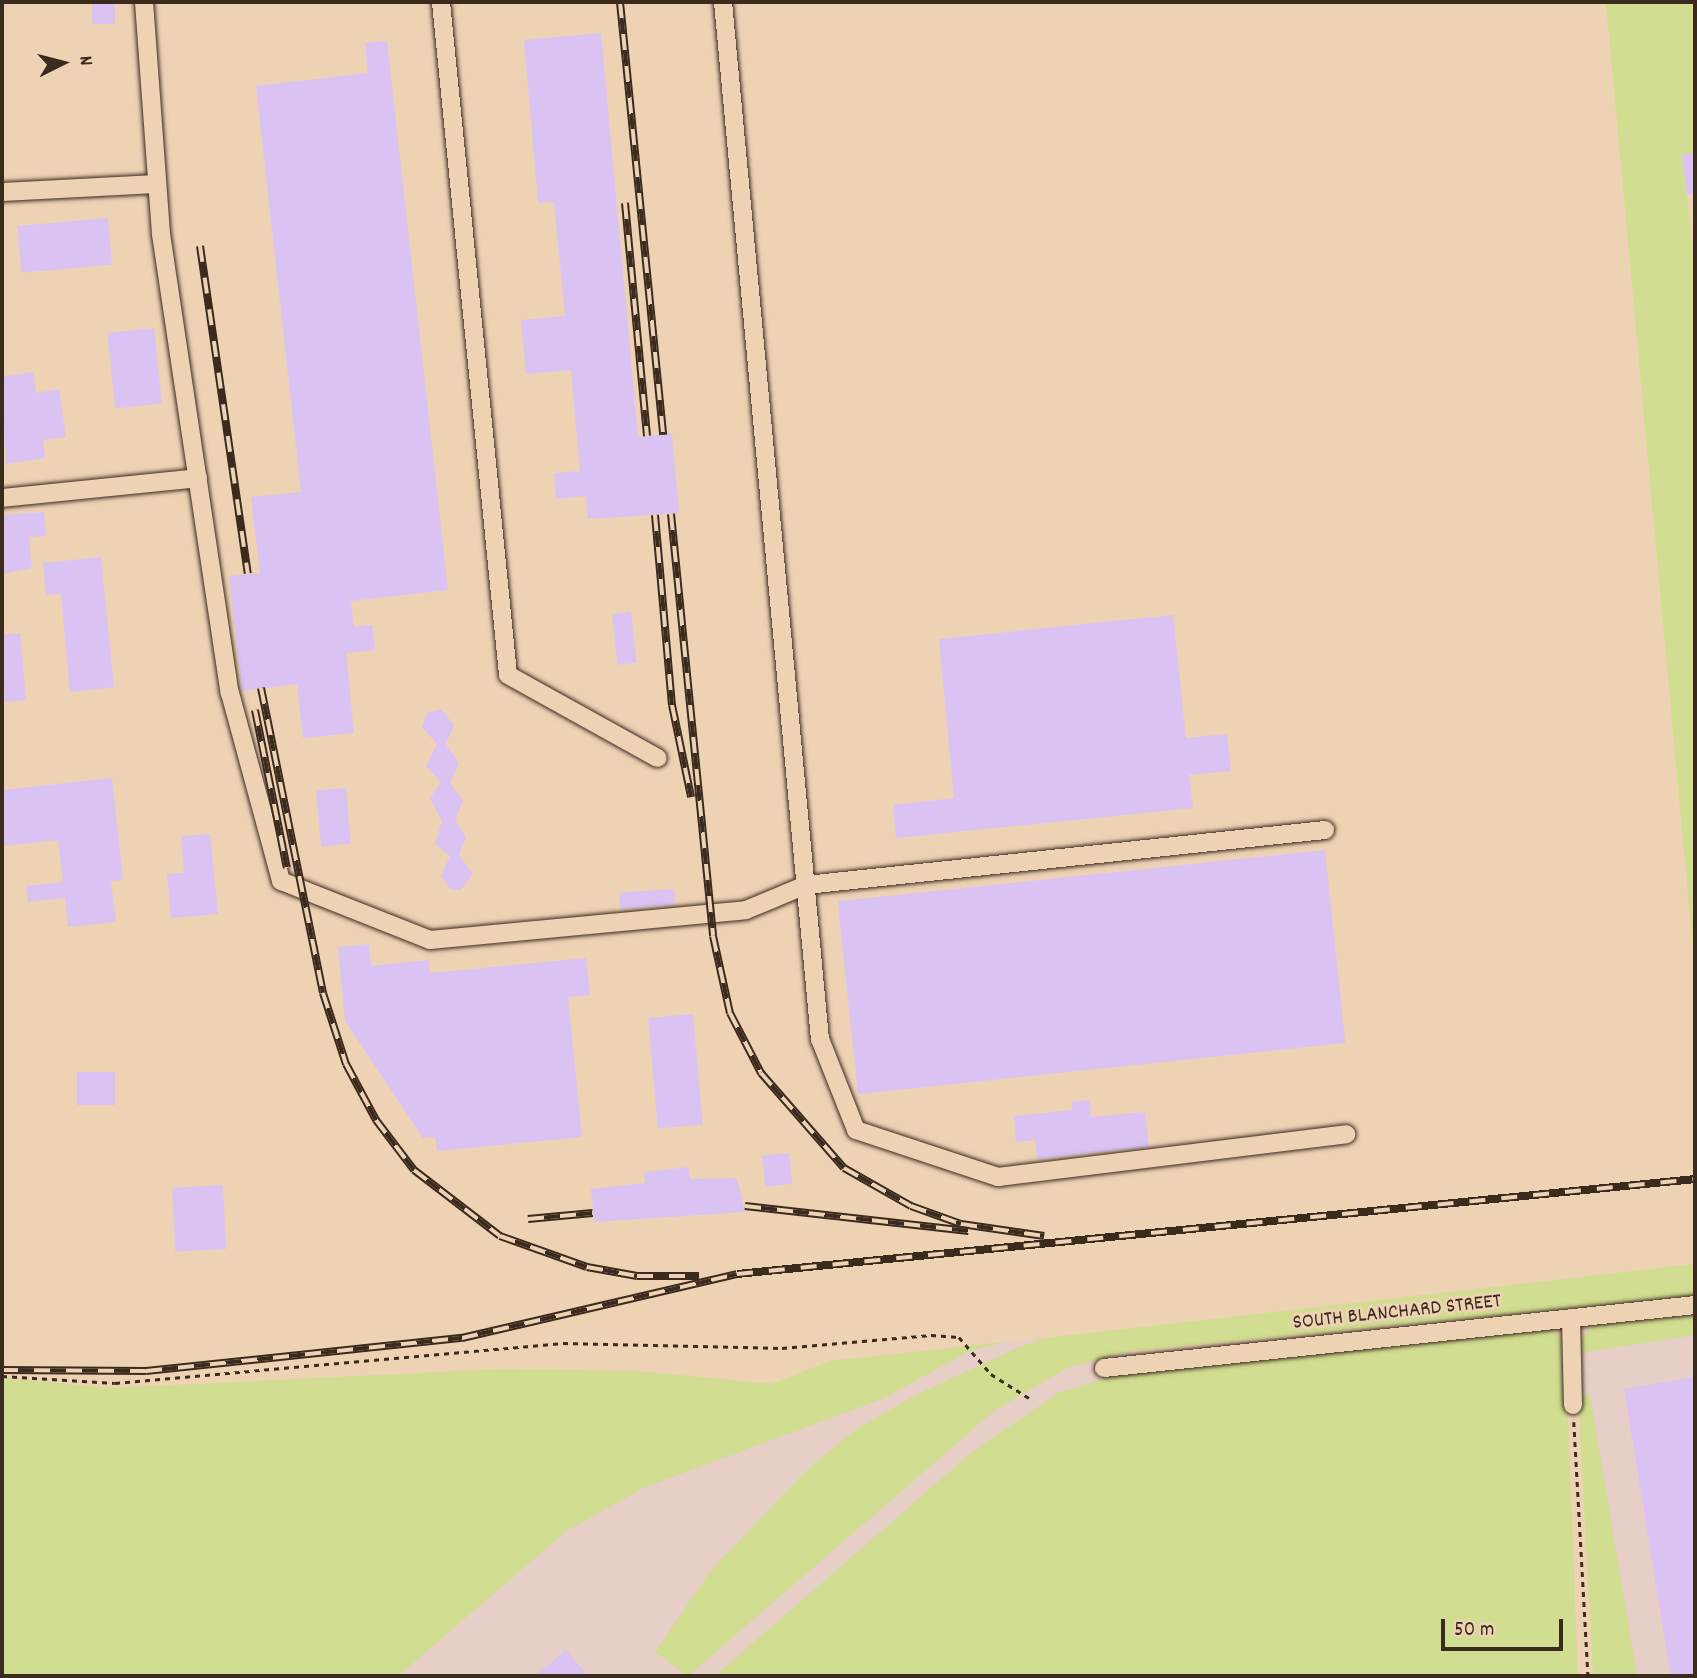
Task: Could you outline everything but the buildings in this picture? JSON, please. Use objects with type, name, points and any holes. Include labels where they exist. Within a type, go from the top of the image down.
[{"type":"street","points":[[144,2],[157,184],[230,693],[281,881],[430,940],[746,911],[806,885],[1325,830]]},
{"type":"street","points":[[440,2],[508,675],[657,758]]},
{"type":"street","points":[[723,2],[820,1039],[856,1130],[998,1177],[1346,1134]]},
{"type":"street","points":[[2,192],[157,184]]},
{"type":"street","points":[[2,498],[198,478]]},
{"type":"street","name":"SOUTH BLANCHARD STREET","points":[[1104,1368],[1695,1305]]},
{"type":"street","points":[[1571,1318],[1573,1405]]},
{"type":"path","points":[[2,1376],[116,1384],[563,1343],[782,1348],[931,1335],[959,1337],[991,1374],[1029,1398]]},
{"type":"path","points":[[1573,1405],[1588,1676]]},
{"type":"shaded area","points":[[1695,1313],[1695,1676],[1593,1676],[1581,1339],[1586,1329]]},
{"type":"shaded area","points":[[1127,1329],[1139,1390],[1150,1676],[362,1676],[704,1412],[830,1361]]},
{"type":"green space","points":[[1606,2],[1695,2],[1695,153],[1682,155],[1695,268],[1695,971]]},
{"type":"green space","points":[[1695,1264],[1695,1296],[1131,1351],[1067,1368],[994,1411],[688,1676],[655,1652],[712,1569],[808,1469],[855,1430],[916,1395],[1019,1347],[1046,1338]]},
{"type":"green space","points":[[1695,1313],[1695,1335],[1581,1353],[1581,1339],[1594,1323]]},
{"type":"green space","points":[[1553,1328],[1565,1345],[1578,1676],[715,1676],[971,1453],[1058,1393],[1135,1369]]},
{"type":"green space","points":[[1004,1342],[968,1352],[882,1399],[643,1488],[565,1532],[398,1676],[2,1676],[2,1378],[110,1388],[501,1369],[638,1371],[772,1384],[830,1361]]},
{"type":"green space","points":[[1588,1394],[1637,1676],[1593,1676],[1579,1408],[1579,1398]]},
{"type":"railway","points":[[620,2],[663,435]]},
{"type":"railway","points":[[625,203],[647,436]]},
{"type":"railway","points":[[200,246],[248,574]]},
{"type":"railway","points":[[671,514],[713,936],[730,1013],[761,1073],[844,1168],[911,1206],[961,1224],[1044,1236]]},
{"type":"railway","points":[[655,515],[672,705],[691,797]]},
{"type":"railway","points":[[261,688],[323,993],[346,1064],[376,1120],[414,1170],[500,1236],[587,1267],[637,1276],[699,1276]]},
{"type":"railway","points":[[255,710],[287,868]]},
{"type":"railway","points":[[2,1370],[146,1371],[462,1338],[737,1274],[1695,1179]]},
{"type":"railway","points":[[745,1206],[969,1231]]},
{"type":"railway","points":[[528,1219],[593,1213]]}]
